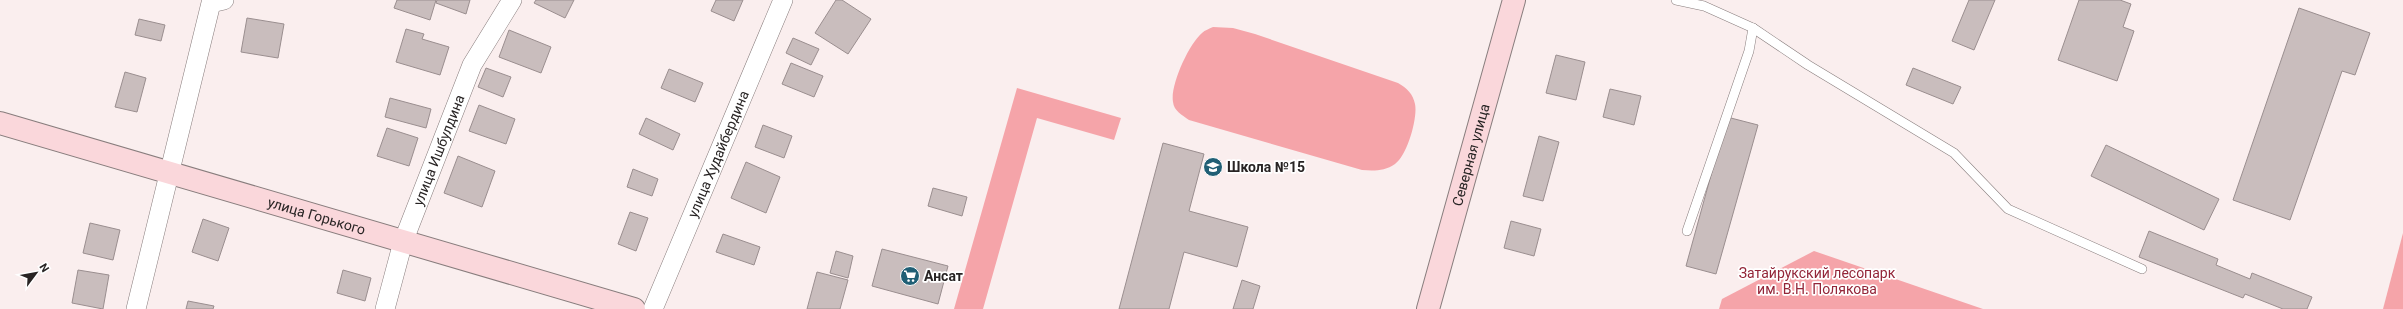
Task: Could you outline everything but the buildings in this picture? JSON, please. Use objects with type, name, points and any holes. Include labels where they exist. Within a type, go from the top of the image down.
[{"type":"main road","name":"Северная улица","points":[[1428,309],[1514,0]]},
{"type":"main road","name":"улица Горького","points":[[0,123],[168,171],[403,242],[634,309]]},
{"type":"street","points":[[136,309],[168,171],[211,3],[224,0]]},
{"type":"street","name":"улица Ишбулдина","points":[[385,309],[403,242],[472,65],[512,0]]},
{"type":"street","name":"улица Худайбердина","points":[[653,309],[783,0]]},
{"type":"lane","points":[[1676,0],[1704,6],[1753,28],[1808,65],[1954,153],[2008,209],[2142,269]]},
{"type":"lane","points":[[1687,231],[1748,51],[1753,28]]},
{"type":"green space","points":[[1213,27],[1233,28],[1255,34],[1398,83],[1409,92],[1413,97],[1415,104],[1415,118],[1411,136],[1404,153],[1395,164],[1391,166],[1383,169],[1362,170],[1189,120],[1177,110],[1174,105],[1174,86],[1186,55],[1197,38],[1203,32]]},
{"type":"green space","points":[[1017,88],[1121,118],[1114,140],[1037,118],[983,309],[954,309]]},
{"type":"green space","points":[[2403,233],[2403,309],[2383,309]]},
{"type":"green space","name":"Затайрукский лесопарк им. В.Н. Полякова","points":[[1814,251],[1983,309],[1719,309],[1722,299]]},
{"type":"place","name":"Школа №15","points":[[1213,167]]},
{"type":"place","name":"Ансат","points":[[910,276]]}]
